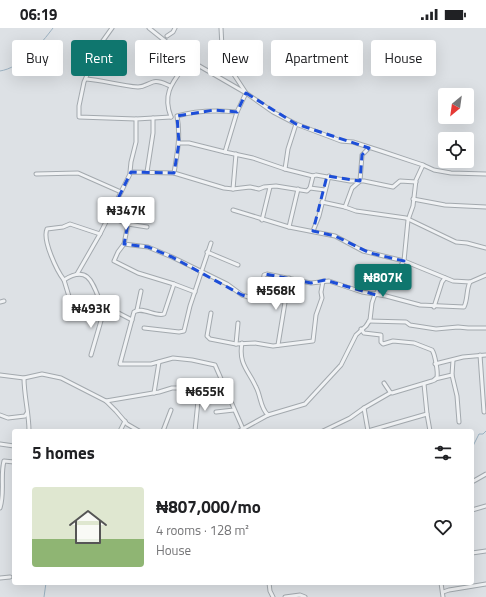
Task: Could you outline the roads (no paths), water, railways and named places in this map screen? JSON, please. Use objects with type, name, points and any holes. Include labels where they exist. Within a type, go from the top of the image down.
[{"type":"street","points":[[112,28],[92,56],[79,106],[79,117],[136,119],[177,116],[190,112],[214,110],[237,112]]},
{"type":"street","points":[[149,28],[164,40]]},
{"type":"street","points":[[167,36],[173,32],[175,28]]},
{"type":"street","points":[[221,28],[222,48],[227,64],[246,93]]},
{"type":"street","points":[[200,66],[246,93],[273,112],[296,124],[341,141],[353,142],[434,170],[443,172],[486,174]]},
{"type":"street","points":[[171,116],[167,99],[170,86],[177,76]]},
{"type":"street","points":[[86,79],[139,87],[153,82],[160,82],[170,86]]},
{"type":"street","points":[[225,152],[237,112],[246,93]]},
{"type":"street","points":[[174,173],[179,143],[177,116]]},
{"type":"street","points":[[147,172],[153,133],[152,118]]},
{"type":"street","points":[[77,274],[109,217],[130,172],[136,142],[136,119]]},
{"type":"street","points":[[285,169],[288,149],[296,124]]},
{"type":"street","points":[[179,143],[189,142],[253,158],[285,169],[313,176],[329,176],[350,181],[364,181],[393,187],[400,180],[416,182]]},
{"type":"street","points":[[345,208],[352,188],[360,181],[362,155],[369,148]]},
{"type":"street","points":[[234,189],[236,154]]},
{"type":"street","points":[[141,291],[137,310],[134,312],[120,364],[147,364],[173,358],[215,365],[243,429],[268,415],[301,406],[310,400],[342,365],[353,340],[369,321],[372,303],[376,295],[395,274],[404,261],[404,244],[408,219],[413,206],[416,182],[423,165]]},
{"type":"street","points":[[130,172],[174,173],[224,188],[234,189],[250,187],[259,189],[276,186],[307,191],[310,188],[325,190]]},
{"type":"street","points":[[36,174],[78,173],[121,192]]},
{"type":"street","points":[[310,188],[313,176]]},
{"type":"street","points":[[313,231],[319,216],[329,176]]},
{"type":"street","points":[[262,220],[270,187]]},
{"type":"street","points":[[289,227],[298,189]]},
{"type":"street","points":[[413,199],[445,206],[486,207]]},
{"type":"street","points":[[322,202],[356,211],[408,219],[456,242],[486,247]]},
{"type":"street","points":[[233,210],[289,227],[334,236],[370,253],[404,261],[458,282],[470,282],[486,276]]},
{"type":"street","points":[[109,217],[128,224],[147,227]]},
{"type":"street","points":[[100,234],[70,224],[63,227],[46,230],[53,260],[60,276],[64,280],[71,303],[101,304]]},
{"type":"street","points":[[128,224],[124,244],[114,261],[138,274],[174,284],[194,292]]},
{"type":"street","points":[[144,328],[179,332],[184,330],[194,292],[211,243]]},
{"type":"street","points":[[124,244],[148,247],[202,271],[227,284],[242,295],[258,300],[261,297],[265,274],[279,275],[311,283],[323,280],[347,286],[362,292],[434,307],[464,307],[470,282]]},
{"type":"street","points":[[207,252],[238,265]]},
{"type":"street","points":[[64,280],[77,274],[86,276],[91,281],[101,304],[132,320]]},
{"type":"street","points":[[278,346],[289,278]]},
{"type":"street","points":[[434,307],[442,282],[445,278]]},
{"type":"street","points":[[212,313],[207,336],[208,338],[236,344],[256,343],[273,346],[313,341],[316,315],[322,298],[321,292],[323,280]]},
{"type":"street","points":[[137,310],[164,314],[174,284]]},
{"type":"street","points":[[0,302],[4,301]]},
{"type":"street","points":[[91,355],[105,307]]},
{"type":"street","points":[[369,321],[406,322],[410,325],[436,329],[458,327],[486,328]]},
{"type":"street","points":[[236,344],[238,323]]},
{"type":"street","points":[[361,329],[364,333],[381,335],[381,341],[383,344],[393,341],[414,343],[432,350],[434,353],[437,371],[435,379]]},
{"type":"street","points":[[242,344],[242,356],[246,371],[257,388],[263,411],[268,415]]},
{"type":"street","points":[[435,364],[463,357],[486,354]]},
{"type":"street","points":[[480,355],[484,412]]},
{"type":"street","points":[[453,360],[452,375],[457,396],[459,422]]},
{"type":"street","points":[[154,393],[159,362]]},
{"type":"street","points":[[0,375],[24,378],[38,374],[54,375],[106,401],[131,427],[135,429]]},
{"type":"street","points":[[327,429],[350,418],[390,393],[452,375]]},
{"type":"street","points":[[24,378],[24,393],[28,411],[29,429]]},
{"type":"street","points":[[384,383],[390,393]]},
{"type":"street","points":[[424,384],[430,429]]},
{"type":"street","points":[[106,401],[154,393],[172,388],[215,392],[226,390]]},
{"type":"street","points":[[195,429],[199,391]]},
{"type":"street","points":[[364,408],[367,429]]},
{"type":"street","points":[[164,429],[171,410]]},
{"type":"street","points":[[216,412],[234,410]]},
{"type":"street","points":[[0,414],[8,418],[26,415],[28,411]]},
{"type":"street","points":[[375,429],[427,414]]},
{"type":"street","points":[[121,429],[125,421]]},
{"type":"street","points":[[0,444],[12,446]]},
{"type":"street","points":[[0,461],[12,462]]},
{"type":"street","points":[[0,508],[2,498],[1,471],[4,461]]},
{"type":"street","points":[[474,481],[486,474]]},
{"type":"street","points":[[474,509],[486,506]]},
{"type":"street","points":[[474,554],[486,551]]},
{"type":"street","points":[[0,578],[10,577]]},
{"type":"street","points":[[443,592],[460,587],[486,584]]},
{"type":"street","points":[[269,585],[270,592],[273,597]]},
{"type":"street","points":[[441,585],[443,597]]},
{"type":"street","points":[[285,597],[300,595],[305,597]]},
{"type":"waterway","points":[[0,71],[8,69],[23,60],[43,41],[53,28]]},
{"type":"waterway","points":[[474,444],[479,434],[483,434],[486,431]]},
{"type":"waterway","points":[[44,597],[46,585]]}]
